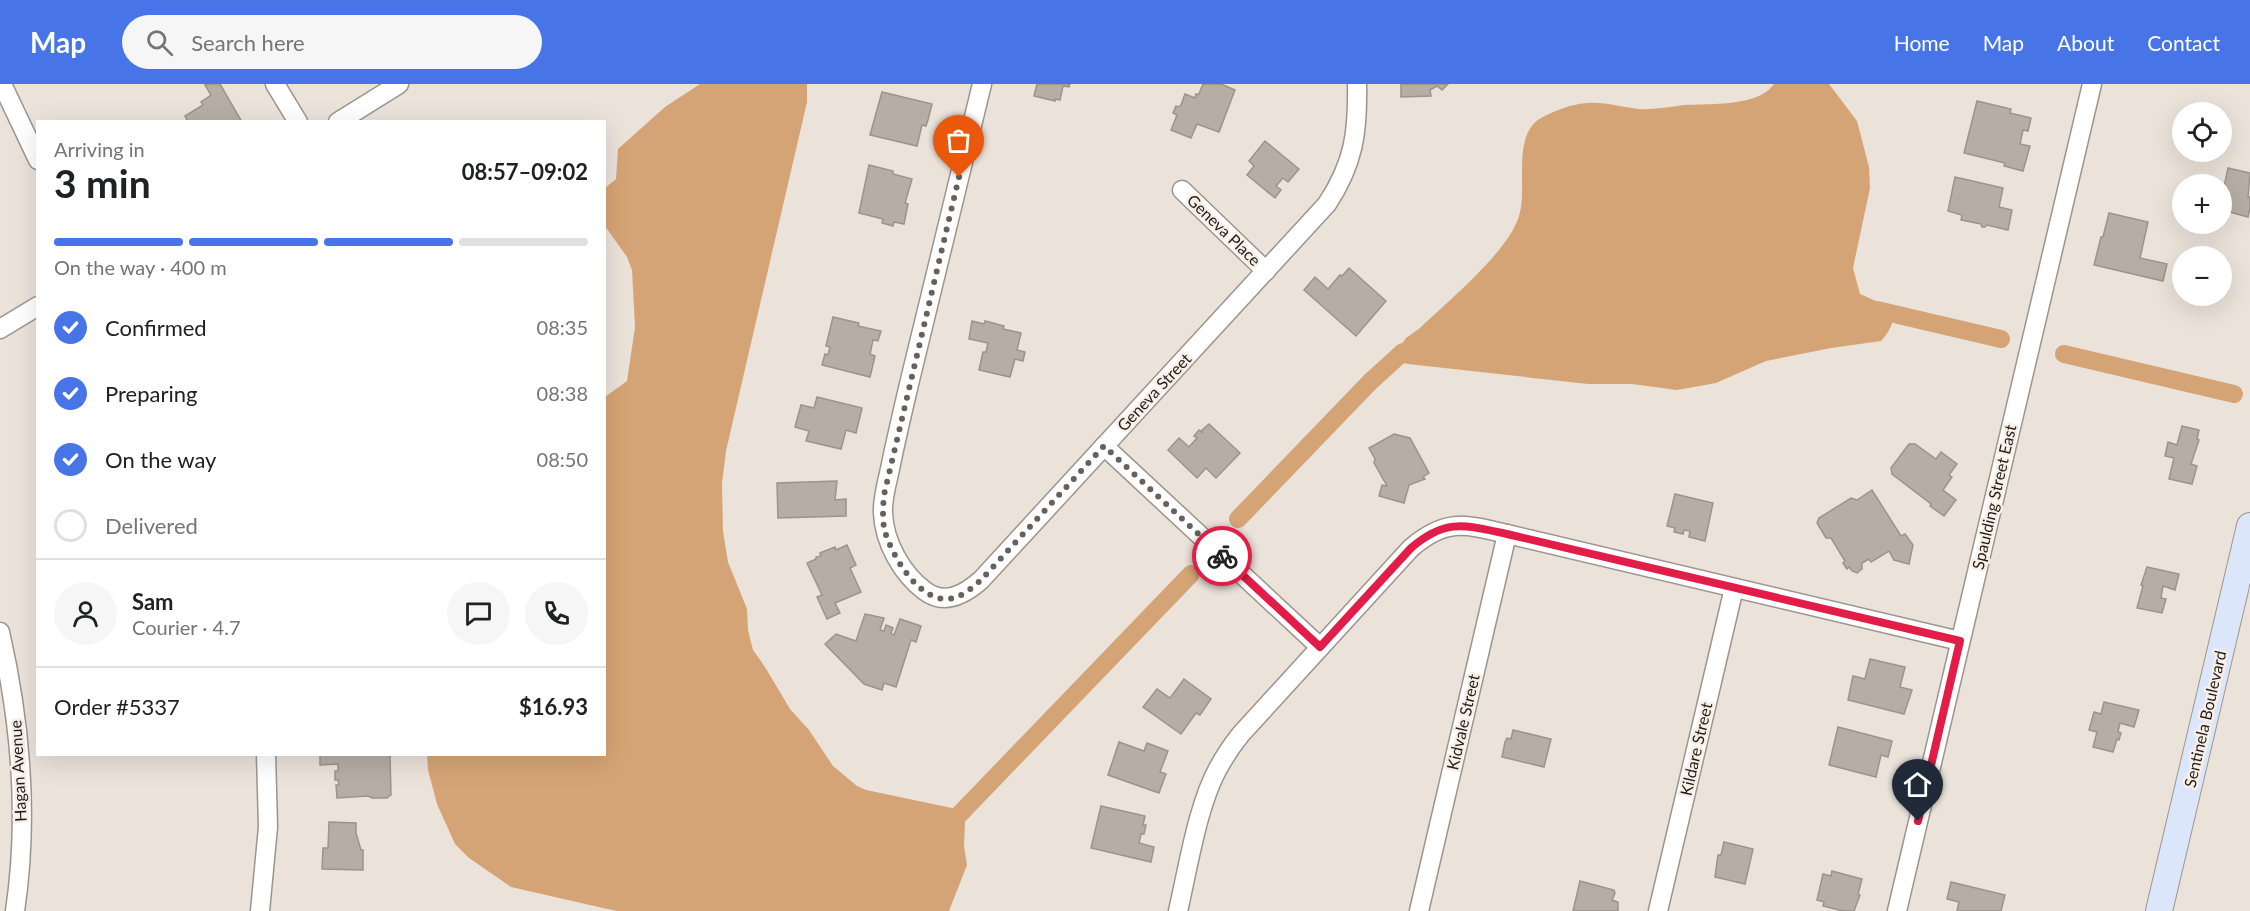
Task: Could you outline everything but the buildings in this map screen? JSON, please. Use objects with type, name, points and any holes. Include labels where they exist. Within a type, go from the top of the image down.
[{"type":"street","points":[[2,84],[36,156]]},
{"type":"street","points":[[275,84],[297,120]]},
{"type":"street","points":[[341,120],[399,84]]},
{"type":"street","name":"Geneva Street","points":[[982,84],[884,495],[885,531],[903,569],[914,583],[930,595],[949,599],[966,593],[981,580],[1327,204],[1346,171],[1356,134],[1357,84]]},
{"type":"street","name":"Spaulding Street East","points":[[1897,911],[2092,84]]},
{"type":"street","name":"Geneva Place","points":[[1182,190],[1266,271]]},
{"type":"street","points":[[0,329],[36,307]]},
{"type":"street","points":[[1104,446],[1320,647]]},
{"type":"street","points":[[1178,911],[1205,800],[1219,766],[1241,734],[1411,548],[1426,536],[1443,527],[1462,525],[1507,534],[1960,641]]},
{"type":"street","name":"Sentinela Boulevard","points":[[2159,911],[2250,526]]},
{"type":"street","name":"Kidvale Street","points":[[1419,911],[1507,534]]},
{"type":"street","name":"Kildare Street","points":[[1658,911],[1734,588]]},
{"type":"street","name":"Hagan Avenue","points":[[0,632],[17,726],[23,801],[15,911]]},
{"type":"street","points":[[260,911],[268,828],[266,756]]},
{"type":"shaded area","points":[[700,84],[807,84],[807,102],[726,451],[722,483],[723,531],[728,562],[747,609],[748,630],[753,650],[790,709],[809,730],[833,766],[857,786],[866,790],[952,808],[965,823],[964,846],[967,865],[949,911],[617,911],[511,887],[469,858],[455,844],[437,804],[428,770],[427,756],[606,756],[606,396],[627,381],[635,327],[632,270],[627,257],[606,227],[606,187],[616,179],[618,149],[665,107]]},
{"type":"shaded area","points":[[1774,84],[1829,84],[1857,121],[1869,167],[1870,188],[1853,268],[1860,294],[1896,310],[1891,327],[1881,341],[1766,361],[1716,383],[1677,390],[1632,384],[1588,384],[1408,364],[1400,362],[1394,355],[1406,338],[1420,328],[1476,275],[1503,245],[1513,230],[1521,205],[1523,149],[1526,137],[1532,126],[1541,118],[1564,108],[1588,103],[1643,109],[1739,102],[1759,96]]},
{"type":"waterway","points":[[1877,310],[2001,339]]},
{"type":"waterway","points":[[1238,519],[1370,382],[1403,352]]},
{"type":"waterway","points":[[2064,354],[2234,394]]},
{"type":"waterway","points":[[955,819],[1191,574]]},
{"type":"way so far","points":[[959,177],[884,495],[885,531],[903,569],[914,583],[930,595],[949,599],[966,593],[981,580],[1104,446],[1222,556]]},
{"type":"route","points":[[1222,556],[1320,647],[1411,548],[1426,536],[1443,527],[1462,525],[1960,641],[1918,821]]}]
